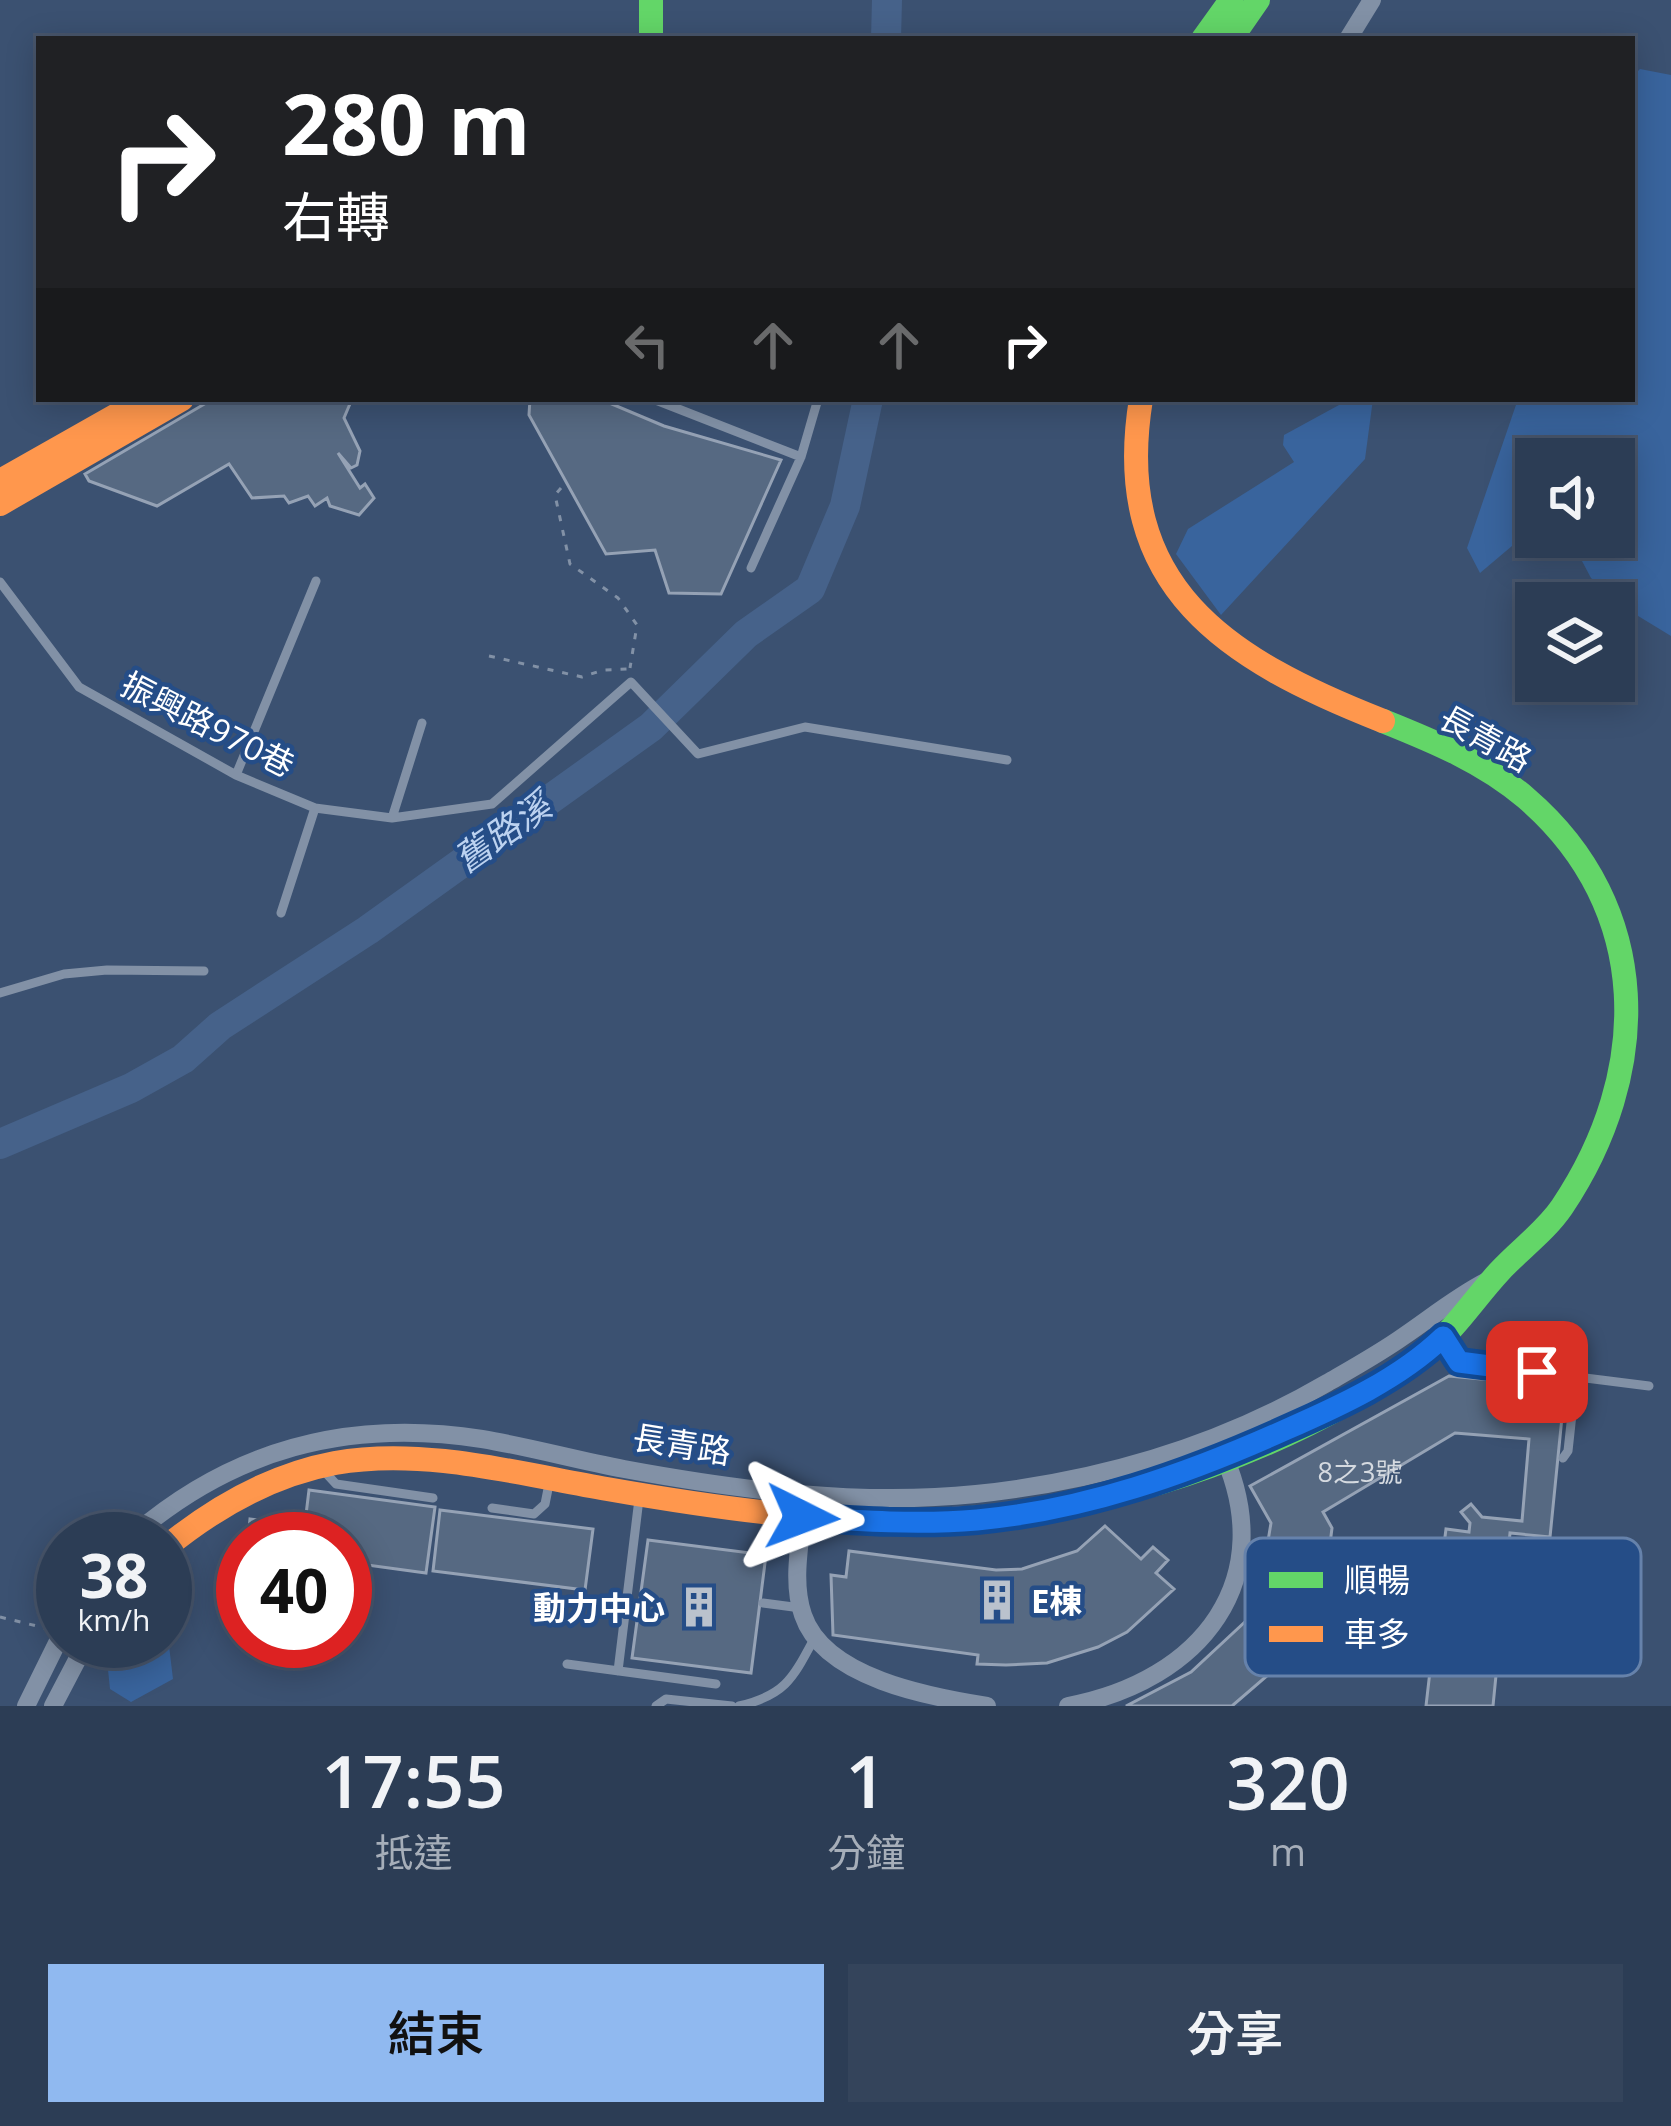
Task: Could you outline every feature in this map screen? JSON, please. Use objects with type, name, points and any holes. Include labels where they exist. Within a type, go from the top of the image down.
[{"type":"street","points":[[651,0],[651,36]]},
{"type":"street","points":[[1205,36],[1231,0]]},
{"type":"street","points":[[1234,36],[1258,0]]},
{"type":"street","points":[[1350,36],[1372,0]]},
{"type":"street","points":[[0,481],[140,402]]},
{"type":"street","points":[[0,504],[177,402]]},
{"type":"street","name":"長青路","points":[[163,1512],[182,1497],[272,1452],[344,1435],[498,1442],[886,1522],[978,1520],[1097,1498],[1163,1480],[1220,1447],[1353,1398],[1400,1370],[1435,1328],[1466,1315],[1492,1279],[1557,1214],[1599,1147],[1624,1068],[1630,997],[1624,953],[1589,868],[1529,800],[1492,773],[1252,664],[1192,611],[1163,568],[1142,506],[1134,452],[1141,402]]},
{"type":"street","points":[[1068,1706],[1123,1690],[1153,1673],[1215,1623],[1232,1598],[1243,1551],[1242,1522],[1220,1447]]},
{"type":"street","name":"長青路","points":[[192,1526],[285,1476],[361,1459],[435,1462],[640,1493],[804,1505]]},
{"type":"street","points":[[804,1505],[798,1573],[801,1608],[815,1636],[857,1670],[896,1686],[987,1706]]},
{"type":"street","points":[[26,1706],[44,1668]]},
{"type":"street","points":[[53,1706],[73,1668]]},
{"type":"lane","points":[[661,402],[801,457]]},
{"type":"lane","points":[[752,568],[801,457],[817,402]]},
{"type":"lane","points":[[236,775],[316,581]]},
{"type":"lane","name":"振興路970巷","points":[[0,582],[80,687],[236,775],[316,808],[392,818],[492,804],[631,682]]},
{"type":"lane","points":[[631,682],[698,754],[805,727],[1007,760]]},
{"type":"lane","points":[[392,818],[422,723]]},
{"type":"lane","points":[[281,913],[316,808]]},
{"type":"lane","points":[[0,993],[64,974],[204,970]]},
{"type":"lane","points":[[1435,1328],[1459,1362],[1649,1386]]},
{"type":"lane","points":[[1563,1458],[1568,1451],[1576,1377]]},
{"type":"lane","points":[[435,1462],[438,1436]]},
{"type":"lane","points":[[320,1467],[336,1484],[434,1498]]},
{"type":"lane","points":[[492,1508],[534,1514],[545,1504],[550,1479]]},
{"type":"lane","points":[[618,1671],[640,1493]]},
{"type":"lane","points":[[763,1604],[801,1608]]},
{"type":"lane","points":[[656,1706],[665,1699],[735,1706],[768,1700],[794,1676],[815,1636]]},
{"type":"lane","points":[[567,1664],[716,1684]]},
{"type":"path","points":[[560,488],[555,495],[571,564],[618,598],[637,626],[631,682]]},
{"type":"path","points":[[489,656],[582,677],[630,668]]},
{"type":"path","points":[[0,1617],[36,1625]]},
{"type":"shaded area","points":[[1640,69],[1671,75],[1671,636],[1635,614],[1635,582],[1596,582],[1580,558],[1635,558],[1635,438],[1515,438],[1515,543],[1480,573],[1467,548],[1517,402],[1635,402],[1635,74]]},
{"type":"shaded area","points":[[1344,402],[1373,402],[1365,459],[1221,615],[1176,554],[1188,529],[1294,462],[1283,445],[1284,435]]},
{"type":"shaded area","points":[[108,1668],[172,1668],[173,1679],[131,1702],[110,1689]]},
{"type":"building","points":[[208,402],[351,402],[344,418],[360,451],[357,465],[351,468],[338,453],[360,488],[365,484],[374,498],[359,515],[330,506],[327,498],[315,506],[308,496],[289,503],[284,496],[252,498],[229,464],[157,506],[89,481],[85,474]]},
{"type":"building","points":[[530,402],[607,402],[664,426],[781,460],[721,594],[669,593],[655,550],[606,554],[529,415]]},
{"type":"building","points":[[1449,1376],[1565,1387],[1550,1537],[1510,1533],[1510,1538],[1445,1538],[1446,1529],[1469,1532],[1470,1523],[1461,1512],[1471,1504],[1482,1517],[1522,1521],[1529,1439],[1455,1433],[1323,1512],[1332,1528],[1331,1538],[1268,1538],[1271,1523],[1250,1486]]},
{"type":"building","points":[[309,1490],[435,1507],[426,1573],[372,1566],[372,1512],[306,1512]]},
{"type":"building","points":[[440,1510],[593,1529],[585,1590],[433,1571]]},
{"type":"building","name":"E棟","points":[[1105,1526],[1141,1559],[1153,1547],[1168,1560],[1156,1573],[1174,1589],[1127,1632],[1098,1647],[1047,1663],[977,1664],[978,1655],[833,1635],[831,1575],[846,1577],[849,1551],[996,1570],[1022,1569],[1077,1551]]},
{"type":"building","name":"動力中心","points":[[648,1540],[766,1555],[751,1673],[632,1658]]},
{"type":"building","points":[[1245,1622],[1245,1676],[1267,1676],[1232,1706],[1126,1706],[1191,1672]]},
{"type":"building","points":[[1429,1676],[1496,1676],[1493,1706],[1426,1706]]},
{"type":"waterway","name":"舊路溪","points":[[886,36],[887,0]]},
{"type":"waterway","name":"舊路溪","points":[[0,1144],[131,1088],[183,1059],[220,1026],[368,930],[651,727],[746,634],[810,589],[845,506],[867,402]]},
{"type":"traffic: fast","points":[[651,0],[651,36]]},
{"type":"traffic: fast","points":[[1205,36],[1231,0]]},
{"type":"traffic: fast","points":[[1233,36],[1258,0]]},
{"type":"traffic: fast","points":[[971,1518],[1091,1500],[1210,1466],[1267,1443],[1376,1386],[1446,1334],[1555,1216],[1592,1155],[1612,1102],[1624,1048],[1626,993],[1617,940],[1598,889],[1568,842],[1510,785],[1458,754],[1383,721]]},
{"type":"traffic: slow","points":[[0,481],[140,402]]},
{"type":"traffic: slow","points":[[0,504],[177,402]]},
{"type":"traffic: slow","points":[[1141,402],[1136,465],[1144,520],[1163,568],[1192,608],[1230,642],[1275,672],[1383,721]]},
{"type":"traffic: slow","points":[[192,1528],[266,1484],[311,1468],[402,1458],[471,1464],[652,1497],[788,1515],[971,1518]]},
{"type":"place","name":"E棟","points":[[997,1600]]},
{"type":"place","name":"動力中心","points":[[699,1607]]},
{"type":"route","points":[[802,1517],[978,1520],[1097,1498],[1163,1480],[1353,1398],[1443,1337],[1459,1362],[1537,1372]]}]
